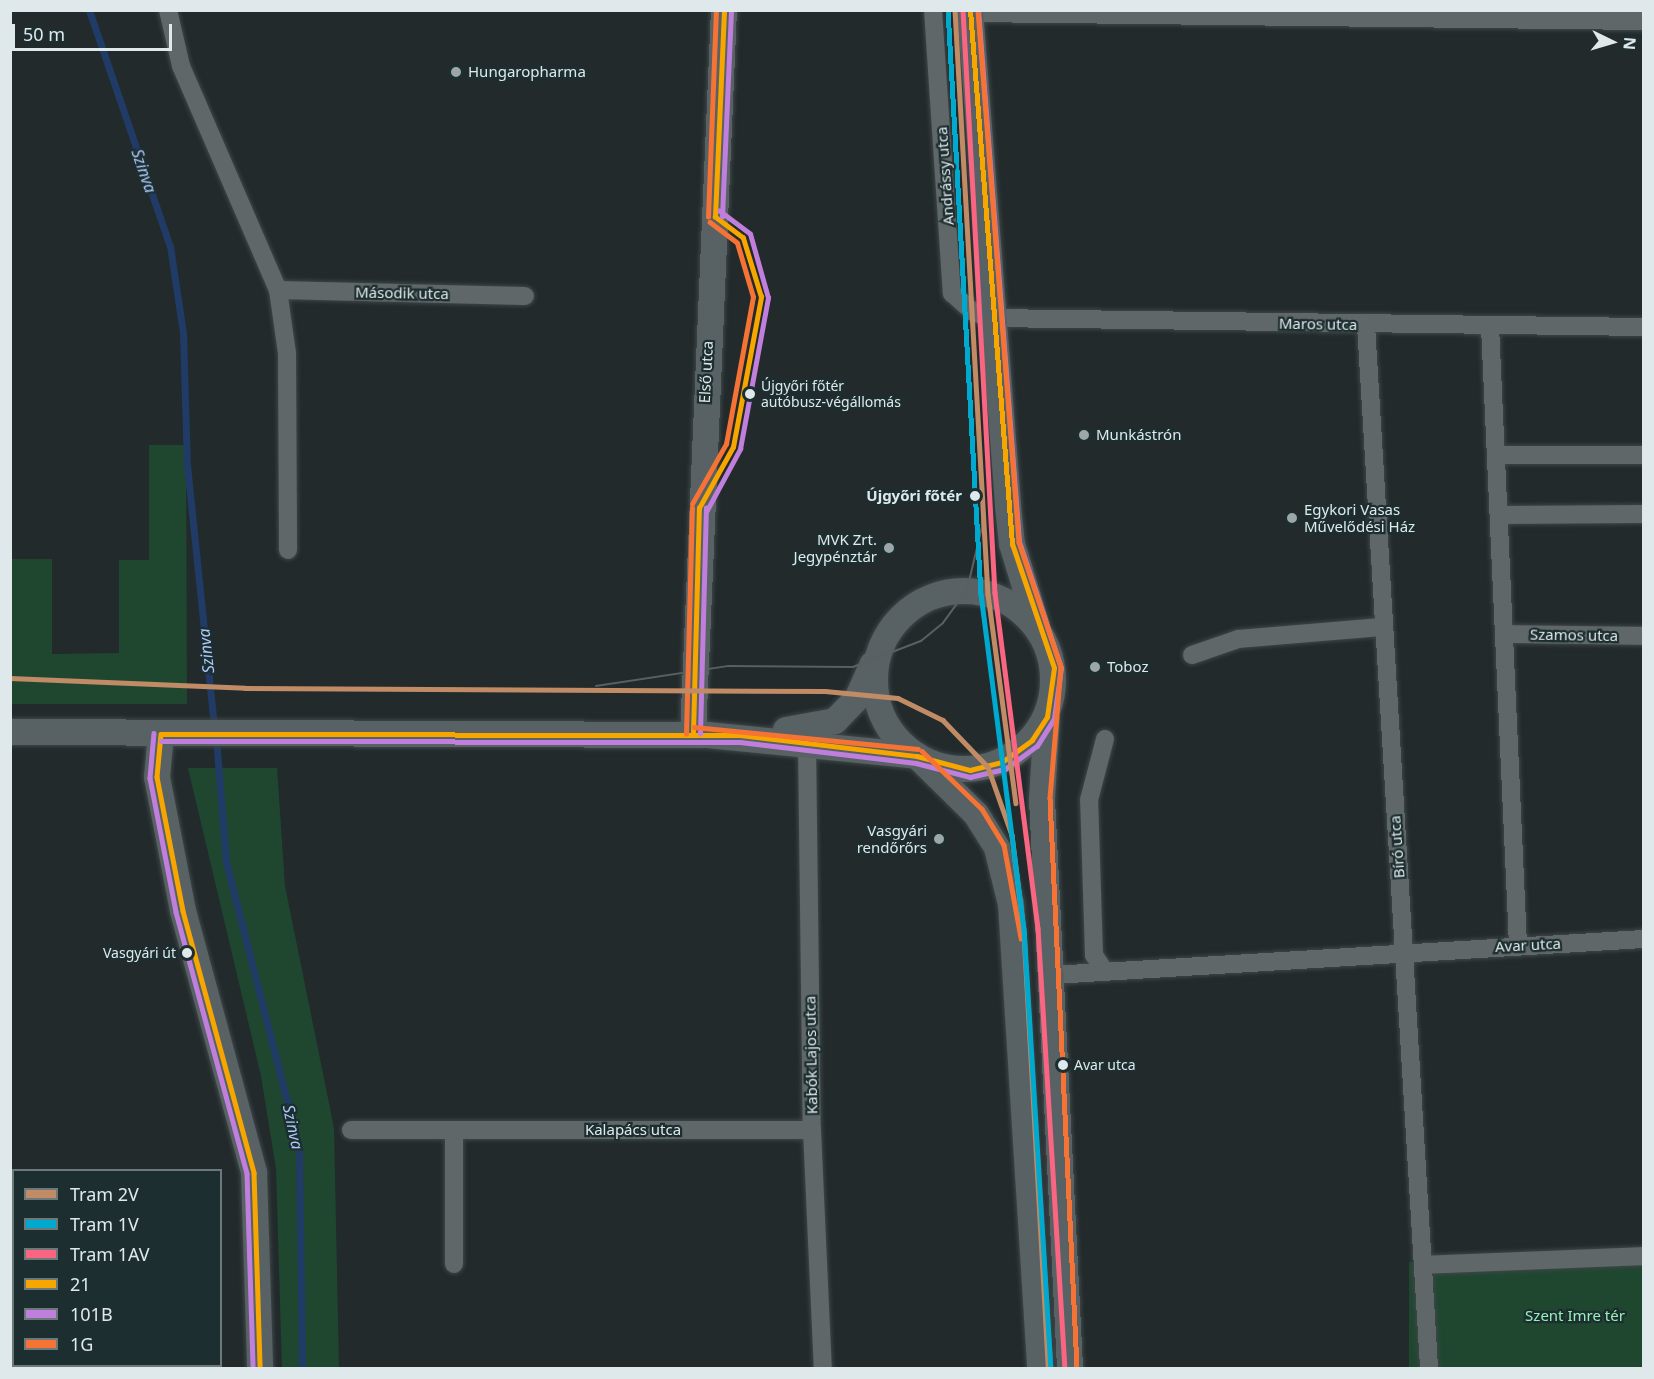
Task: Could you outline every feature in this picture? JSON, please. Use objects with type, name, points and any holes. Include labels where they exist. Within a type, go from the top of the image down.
[{"type":"street","points":[[168,10],[181,66],[278,291],[287,353],[288,550]]},
{"type":"street","name":"Első utca","points":[[693,734],[724,10]]},
{"type":"street","name":"Andrássy utca","points":[[933,10],[952,293],[964,308],[992,318]]},
{"type":"street","points":[[1070,1368],[1058,972],[1042,799],[1047,717],[1054,669],[1037,626],[1012,544],[992,318],[970,12],[1644,21]]},
{"type":"street","name":"Második utca","points":[[278,291],[525,296]]},
{"type":"street","name":"Maros utca","points":[[992,318],[1366,325],[1644,327]]},
{"type":"street","name":"Bíró utca","points":[[1366,325],[1381,627],[1430,1368]]},
{"type":"street","points":[[1490,326],[1518,946]]},
{"type":"street","points":[[1496,455],[1644,455]]},
{"type":"street","points":[[1499,515],[1644,514]]},
{"type":"street","points":[[740,735],[835,721],[858,697],[881,647],[913,606],[951,591],[988,594],[1018,608],[1037,626]]},
{"type":"street","points":[[1192,655],[1238,639],[1381,627]]},
{"type":"street","name":"Szamos utca","points":[[1504,633],[1644,636]]},
{"type":"street","points":[[881,647],[875,677],[880,710],[900,742],[976,814],[997,848],[1011,904],[1040,1368]]},
{"type":"street","points":[[10,732],[203,736],[740,735],[917,756],[951,769],[988,767],[1032,740],[1047,717]]},
{"type":"street","points":[[161,734],[157,777],[183,911],[254,1173],[260,1368]]},
{"type":"street","points":[[1104,970],[1094,955],[1089,800],[1105,740]]},
{"type":"street","name":"Kabók Lajos utca","points":[[807,742],[812,1130],[822,1368]]},
{"type":"street","name":"Avar utca","points":[[1058,972],[1644,939]]},
{"type":"street","name":"Kalapács utca","points":[[351,1130],[812,1130]]},
{"type":"street","points":[[454,1130],[454,1264]]},
{"type":"street","points":[[1423,1265],[1644,1256]]},
{"type":"green space","points":[[149,445],[186,445],[187,704],[11,704],[11,559],[52,559],[52,654],[119,653],[119,560],[149,560]]},
{"type":"green space","points":[[188,768],[277,768],[285,886],[334,1128],[339,1368],[282,1368],[276,1169],[261,1076]]},
{"type":"green space","name":"Szent Imre tér","points":[[1409,1262],[1643,1262],[1643,1368],[1409,1368]]},
{"type":"waterway","name":"Szinva","points":[[89,10],[170,246],[183,333],[187,465],[214,727]]},
{"type":"waterway","name":"Szinva","points":[[216,738],[226,862],[299,1148],[302,1368]]},
{"type":"tram line","name":"1V","points":[[948,10],[981,594],[1024,929],[1051,1368]]},
{"type":"tram line","name":"2V","points":[[955,10],[988,594],[1016,803]]},
{"type":"tram line","name":"1AV","points":[[963,10],[995,593],[1038,928],[1065,1368]]},
{"type":"tram line","points":[[596,686],[728,666],[853,667],[921,641],[943,623],[967,590],[982,527],[982,496]]},
{"type":"tram line","name":"2V","points":[[10,678],[245,688],[825,691],[898,698],[943,720],[988,767],[1012,835],[1024,933],[1048,1368]]},
{"type":"transit line","name":"1G","points":[[708,217],[716,10]]},
{"type":"transit line","name":"21","points":[[715,217],[724,10]]},
{"type":"transit line","name":"101B","points":[[722,217],[731,10]]},
{"type":"transit line","name":"21","points":[[161,734],[740,735],[917,756],[970,770],[1002,762],[1032,740],[1047,717],[1054,668],[1012,544],[970,10]]},
{"type":"transit line","name":"101B","points":[[161,741],[740,742],[916,763],[970,777],[1005,769],[1037,746],[1054,719],[1061,668],[1019,542],[978,10]]},
{"type":"transit line","name":"1G","points":[[978,10],[1019,542],[1061,667],[1050,799],[1077,1368]]},
{"type":"transit line","name":"101B","points":[[706,512],[740,449],[768,298],[750,234],[720,211]]},
{"type":"transit line","name":"21","points":[[699,508],[733,447],[761,297],[743,238],[715,217]]},
{"type":"transit line","name":"1G","points":[[692,504],[726,444],[753,297],[737,243],[710,223]]},
{"type":"transit line","name":"1G","points":[[686,734],[692,508]]},
{"type":"transit line","name":"21","points":[[693,734],[699,508]]},
{"type":"transit line","name":"101B","points":[[700,734],[706,508]]},
{"type":"transit line","name":"1G","points":[[694,727],[918,749]]},
{"type":"transit line","name":"101B","points":[[154,733],[150,778],[176,912],[247,1174],[253,1368]]},
{"type":"transit line","name":"21","points":[[161,734],[157,777],[183,911],[254,1173],[260,1368]]},
{"type":"transit line","name":"1G","points":[[922,751],[982,809],[1004,845],[1021,938]]},
{"type":"place","name":"Hungaropharma","points":[[456,72]]},
{"type":"place","name":"Újgyőri főtér autóbusz-végállomás","points":[[750,394]]},
{"type":"place","name":"Munkástrón","points":[[1084,435]]},
{"type":"place","name":"Újgyőri főtér","points":[[975,496]]},
{"type":"place","name":"Egykori Vasas Művelődési Ház","points":[[1292,518]]},
{"type":"place","name":"MVK Zrt. Jegypénztár","points":[[889,548]]},
{"type":"place","name":"Toboz","points":[[1095,667]]},
{"type":"place","name":"Vasgyári rendőrőrs","points":[[939,839]]},
{"type":"place","name":"Vasgyári út","points":[[187,953]]},
{"type":"place","name":"Avar utca","points":[[1063,1065]]}]
